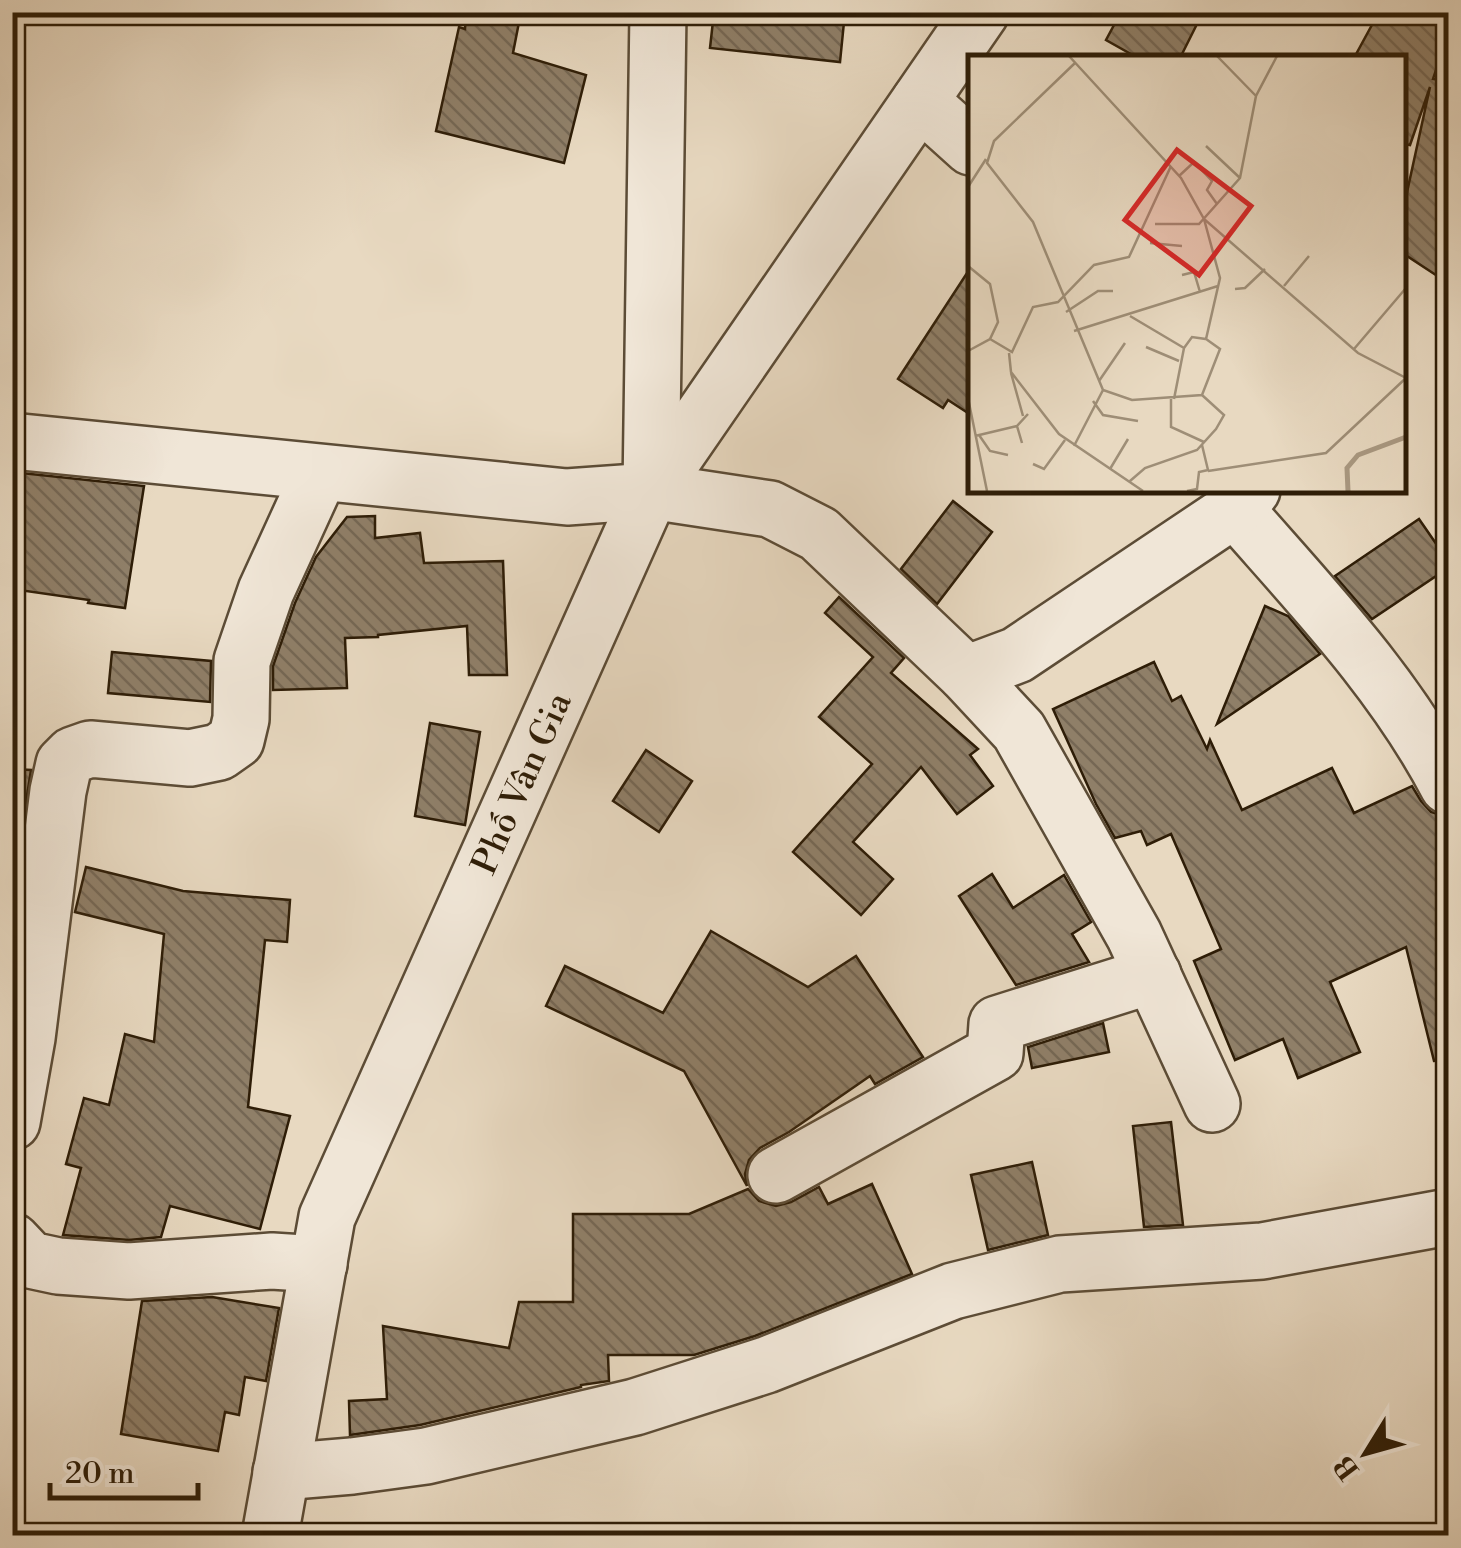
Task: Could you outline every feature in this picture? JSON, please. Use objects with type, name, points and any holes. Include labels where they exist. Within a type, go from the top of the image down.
[{"type":"street","name":"Phố Vân Gia","points":[[270,1536],[327,1217],[651,491],[658,12]]},
{"type":"street","points":[[651,491],[981,12]]},
{"type":"street","points":[[920,101],[968,144]]},
{"type":"street","points":[[12,441],[567,497],[651,491],[770,509],[819,534],[966,674],[1019,732],[1134,935],[1212,1104]]},
{"type":"street","points":[[12,1122],[64,764],[73,755],[90,749],[190,758],[219,752],[236,740],[241,719],[242,662],[266,590],[320,473]]},
{"type":"street","points":[[966,674],[1017,656],[1243,500],[1368,661],[1428,747],[1448,786]]},
{"type":"street","points":[[776,1175],[995,1053],[997,1024],[1153,976]]},
{"type":"street","points":[[282,1472],[426,1456],[635,1407],[766,1365],[953,1291],[1060,1264],[1262,1250],[1448,1216]]},
{"type":"street","points":[[12,1241],[30,1260],[58,1266],[130,1270],[272,1261],[319,1264]]},
{"type":"building","points":[[466,12],[521,12],[513,53],[586,75],[564,163],[436,131],[459,27],[465,29]]},
{"type":"building","points":[[714,12],[845,12],[840,62],[710,48]]},
{"type":"building","points":[[1121,12],[1203,12],[1182,55],[1133,55],[1106,40]]},
{"type":"building","points":[[1379,12],[1448,12],[1448,58],[1440,58],[1433,79],[1448,81],[1448,283],[1406,255],[1406,197],[1430,87],[1410,145],[1406,144],[1406,55],[1356,55]]},
{"type":"building","points":[[968,272],[968,413],[948,400],[943,408],[898,379]]},
{"type":"building","points":[[12,472],[144,486],[125,608],[12,589]]},
{"type":"building","points":[[953,501],[992,532],[937,604],[901,569]]},
{"type":"building","points":[[375,516],[375,538],[420,533],[424,563],[503,561],[507,675],[469,675],[467,626],[345,638],[347,688],[273,690],[273,666],[316,557],[347,517]]},
{"type":"building","points":[[1419,519],[1448,561],[1448,568],[1372,619],[1335,576]]},
{"type":"building","points":[[839,597],[904,658],[891,673],[978,749],[970,755],[993,786],[957,814],[921,767],[853,842],[893,879],[861,915],[793,852],[872,764],[819,717],[873,657],[825,613]]},
{"type":"building","points":[[1265,606],[1288,616],[1320,654],[1217,724]]},
{"type":"building","points":[[112,652],[211,661],[210,702],[108,693]]},
{"type":"building","points":[[1154,662],[1172,701],[1181,696],[1207,749],[1210,740],[1242,810],[1332,768],[1354,813],[1412,786],[1431,812],[1448,817],[1448,1060],[1434,1061],[1406,947],[1330,982],[1360,1052],[1298,1078],[1283,1039],[1235,1060],[1194,961],[1221,949],[1171,834],[1147,845],[1141,831],[1115,838],[1053,709]]},
{"type":"building","points":[[430,723],[480,732],[465,825],[415,816]]},
{"type":"building","points":[[646,750],[692,781],[659,832],[613,801]]},
{"type":"building","points":[[12,769],[31,770],[22,828],[12,828]]},
{"type":"building","points":[[86,867],[183,891],[290,900],[287,942],[265,940],[248,1107],[290,1116],[260,1229],[170,1206],[161,1237],[129,1240],[63,1235],[81,1168],[66,1164],[84,1098],[109,1105],[125,1034],[154,1042],[164,934],[75,912]]},
{"type":"building","points":[[992,874],[1013,908],[1064,875],[1091,922],[1072,934],[1089,962],[1016,985],[959,896]]},
{"type":"building","points":[[711,931],[808,987],[856,956],[923,1057],[875,1084],[870,1076],[760,1148],[749,1160],[747,1186],[684,1071],[546,1006],[565,966],[663,1013]]},
{"type":"building","points":[[1103,1023],[1109,1052],[1032,1068],[1028,1047]]},
{"type":"building","points":[[1171,1122],[1183,1225],[1144,1227],[1133,1126]]},
{"type":"building","points":[[1032,1162],[1048,1235],[988,1250],[971,1175]]},
{"type":"building","points":[[872,1184],[912,1274],[755,1336],[694,1355],[608,1355],[609,1381],[420,1425],[350,1435],[349,1401],[387,1399],[383,1326],[509,1348],[519,1302],[573,1302],[573,1214],[689,1214],[748,1189],[759,1201],[776,1206],[819,1187],[828,1204]]},
{"type":"building","points":[[212,1297],[279,1308],[266,1381],[245,1377],[239,1415],[225,1412],[218,1451],[121,1434],[142,1301]]}]
